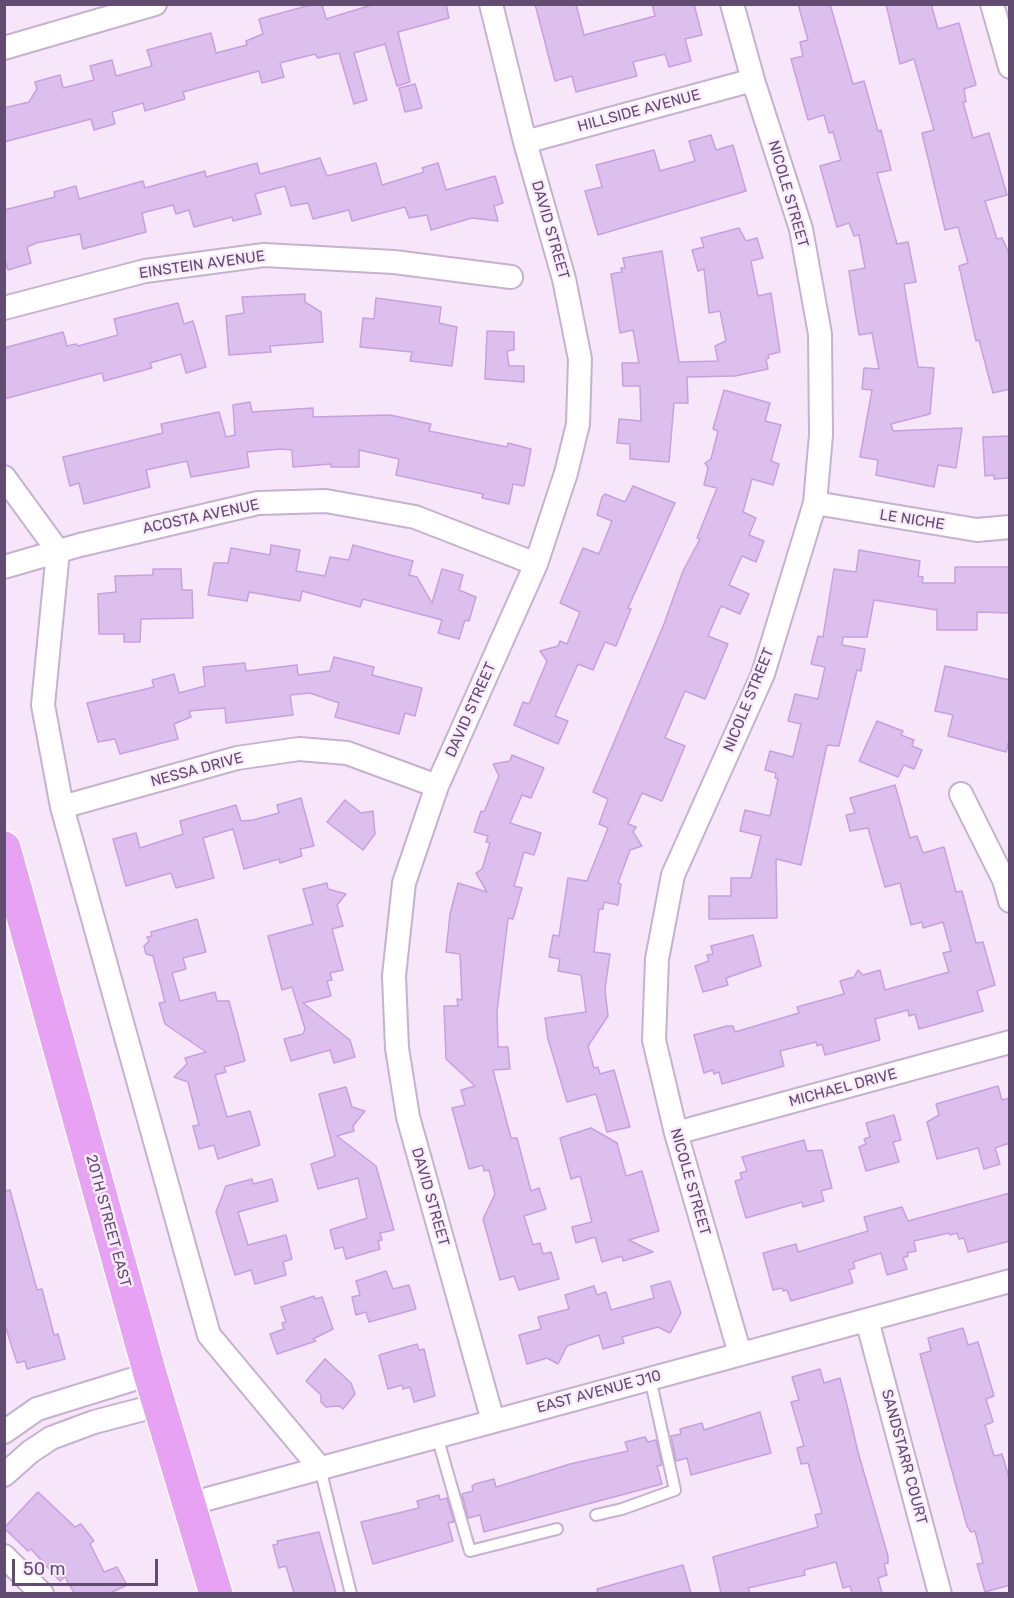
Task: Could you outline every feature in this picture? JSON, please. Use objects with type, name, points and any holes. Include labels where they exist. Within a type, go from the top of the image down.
[{"type":"main road","name":"20TH STREET EAST","points":[[4,848],[150,1374],[216,1593]]},
{"type":"street","points":[[4,48],[154,4]]},
{"type":"street","name":"DAVID STREET","points":[[491,4],[525,142],[564,279],[580,359],[578,424],[566,473],[536,564],[437,786],[404,883],[394,976],[397,1048],[408,1116],[493,1421]]},
{"type":"street","name":"NICOLE STREET","points":[[732,4],[753,80],[801,229],[820,334],[821,435],[815,503],[763,674],[673,875],[657,959],[654,1040],[676,1133],[740,1354]]},
{"type":"street","points":[[992,4],[1010,66]]},
{"type":"street","name":"HILLSIDE AVENUE","points":[[525,142],[753,80]]},
{"type":"street","name":"EINSTEIN AVENUE","points":[[4,308],[145,271],[264,255],[394,261],[511,277]]},
{"type":"street","points":[[4,477],[58,551],[43,705],[62,807],[209,1335],[320,1468]]},
{"type":"street","name":"ACOSTA AVENUE","points":[[4,567],[58,551],[258,503],[326,501],[415,517],[536,564]]},
{"type":"street","name":"LE NICHE","points":[[815,503],[977,530],[1010,527]]},
{"type":"street","name":"NESSA DRIVE","points":[[62,807],[237,758],[299,749],[347,753],[437,786]]},
{"type":"street","points":[[961,794],[1004,880],[1010,901]]},
{"type":"street","name":"MICHAEL DRIVE","points":[[676,1133],[1010,1042]]},
{"type":"street","name":"EAST AVENUE J10","points":[[189,1504],[1010,1281]]},
{"type":"street","name":"SANDSTARR COURT","points":[[867,1320],[940,1593]]},
{"type":"street","points":[[30,1452],[7,1425],[37,1409],[150,1374]]},
{"type":"street","points":[[4,1475],[30,1452],[51,1438],[94,1422],[159,1405]]},
{"type":"street","points":[[4,1556],[42,1593]]},
{"type":"lane","points":[[596,1515],[622,1509],[675,1490],[650,1378]]},
{"type":"lane","points":[[437,1436],[470,1551],[557,1529]]},
{"type":"lane","points":[[320,1468],[351,1593]]},
{"type":"building","points":[[314,4],[322,4],[326,19],[375,4],[446,4],[449,18],[398,32],[410,82],[397,86],[385,44],[354,53],[367,100],[354,104],[339,53],[318,58],[315,54],[280,63],[284,77],[262,83],[259,71],[183,92],[185,99],[145,111],[143,103],[112,112],[115,124],[94,130],[91,119],[4,142],[4,108],[29,102],[37,89],[35,82],[60,75],[63,88],[94,80],[90,66],[112,60],[116,76],[152,66],[147,50],[211,33],[216,53],[247,45],[246,41],[263,34],[259,19]]},
{"type":"building","points":[[535,4],[576,4],[584,35],[655,16],[652,4],[694,4],[702,35],[685,39],[691,61],[669,67],[665,54],[633,62],[637,76],[576,92],[572,76],[555,81]]},
{"type":"building","points":[[798,4],[830,4],[853,84],[864,81],[878,131],[881,130],[891,170],[877,173],[897,244],[908,242],[916,282],[904,284],[918,367],[934,368],[930,414],[891,424],[893,431],[962,428],[956,468],[938,465],[934,487],[876,475],[878,460],[860,457],[872,390],[862,389],[864,368],[879,369],[872,333],[859,335],[849,271],[865,268],[859,235],[854,236],[849,223],[837,227],[820,166],[841,160],[833,132],[829,133],[824,115],[808,120],[791,59],[803,56],[800,42],[808,40]]},
{"type":"building","points":[[886,4],[931,4],[938,29],[959,23],[976,85],[964,89],[966,102],[963,102],[973,138],[989,133],[1007,195],[985,201],[997,239],[1002,238],[1010,255],[1010,389],[993,393],[979,340],[976,341],[959,266],[968,263],[958,227],[945,230],[922,133],[934,130],[914,59],[900,64]]},
{"type":"building","points":[[415,84],[422,108],[405,112],[399,88]]},
{"type":"building","points":[[711,135],[716,150],[733,145],[746,191],[598,235],[585,191],[602,187],[596,165],[654,150],[660,171],[695,161],[689,141]]},
{"type":"building","points":[[320,158],[327,176],[376,163],[382,185],[424,172],[422,168],[438,163],[446,190],[495,176],[503,203],[494,206],[498,221],[472,218],[431,230],[427,215],[409,218],[405,207],[352,221],[349,210],[313,219],[308,203],[291,206],[285,186],[255,194],[261,214],[233,221],[232,217],[194,227],[189,210],[176,214],[173,205],[142,213],[146,232],[83,249],[80,234],[36,243],[27,247],[31,263],[8,270],[4,257],[4,210],[55,197],[54,192],[76,186],[79,199],[143,181],[145,188],[205,171],[206,177],[257,163],[260,174]]},
{"type":"building","points":[[739,228],[746,241],[757,238],[763,258],[751,261],[758,296],[771,293],[780,352],[768,355],[769,358],[766,359],[768,369],[735,376],[687,377],[688,403],[674,403],[669,462],[630,459],[630,444],[617,443],[619,419],[641,421],[640,386],[623,386],[622,363],[639,363],[633,330],[620,333],[611,274],[622,272],[621,268],[625,268],[623,258],[662,251],[679,362],[718,361],[715,346],[726,341],[720,311],[709,313],[704,269],[698,271],[692,250],[704,247],[701,238]]},
{"type":"building","points":[[305,294],[305,302],[321,312],[323,342],[270,346],[271,352],[229,355],[226,316],[244,313],[242,297]]},
{"type":"building","points":[[376,298],[441,307],[439,323],[457,327],[452,366],[410,361],[412,352],[360,347],[363,318],[374,319]]},
{"type":"building","points":[[178,303],[184,324],[193,321],[206,367],[186,373],[181,354],[150,363],[152,368],[104,381],[102,373],[4,399],[4,348],[63,332],[67,346],[76,344],[78,346],[118,335],[114,319]]},
{"type":"building","points":[[487,331],[514,332],[514,350],[507,351],[509,366],[524,366],[524,382],[485,379]]},
{"type":"building","points":[[724,390],[770,403],[765,421],[781,425],[771,461],[779,464],[773,485],[752,479],[743,512],[756,518],[749,535],[764,541],[756,562],[742,556],[729,585],[749,594],[740,614],[721,606],[708,636],[728,644],[705,699],[685,691],[665,738],[685,746],[662,801],[642,793],[628,824],[636,827],[633,832],[642,846],[630,850],[618,883],[621,884],[618,905],[604,902],[603,909],[599,909],[594,952],[610,954],[605,989],[608,1016],[588,1046],[594,1068],[598,1067],[600,1074],[614,1070],[630,1127],[607,1132],[596,1094],[567,1102],[548,1039],[545,1018],[586,1012],[581,975],[558,971],[560,959],[549,957],[553,935],[559,936],[568,878],[587,881],[608,828],[599,824],[608,799],[593,792],[664,624],[683,571],[700,539],[697,538],[717,488],[704,485],[708,468],[705,463],[711,459],[718,431],[713,429]]},
{"type":"building","points":[[250,402],[252,412],[313,408],[313,417],[390,415],[431,424],[429,431],[507,447],[508,443],[531,449],[524,486],[513,484],[509,504],[482,498],[483,494],[396,475],[399,459],[359,450],[359,467],[331,467],[331,464],[293,467],[292,450],[281,449],[247,452],[249,467],[191,477],[187,461],[146,470],[150,487],[84,504],[79,483],[70,486],[63,457],[163,433],[161,424],[219,412],[226,437],[235,435],[233,405]]},
{"type":"building","points":[[1010,436],[1010,478],[994,479],[994,475],[985,476],[983,437]]},
{"type":"building","points":[[633,486],[675,503],[628,608],[631,609],[616,646],[605,642],[593,670],[578,664],[555,716],[568,721],[558,744],[514,725],[523,702],[529,704],[547,661],[540,651],[558,646],[560,641],[567,644],[580,612],[560,603],[583,548],[599,554],[612,521],[597,515],[602,497],[605,494],[625,502]]},
{"type":"building","points":[[271,545],[300,550],[296,571],[325,576],[330,557],[349,560],[353,545],[413,561],[409,575],[417,577],[432,603],[442,569],[463,575],[459,590],[476,597],[469,621],[465,620],[459,639],[438,633],[442,620],[363,599],[360,607],[302,591],[300,601],[249,592],[247,601],[208,595],[214,563],[228,563],[231,548],[270,555]]},
{"type":"building","points":[[859,550],[920,561],[918,576],[923,577],[922,583],[955,583],[955,567],[1010,567],[1010,613],[977,612],[977,630],[937,630],[937,610],[874,600],[867,637],[843,637],[842,645],[865,649],[861,671],[857,670],[839,746],[827,745],[801,865],[776,859],[777,918],[709,919],[709,896],[731,896],[731,878],[751,878],[761,836],[740,831],[745,810],[770,816],[778,779],[775,778],[776,773],[765,770],[770,751],[793,757],[801,724],[788,721],[795,694],[818,699],[825,667],[811,664],[818,636],[823,637],[834,569],[856,572]]},
{"type":"building","points":[[153,569],[181,569],[182,590],[192,590],[193,618],[141,619],[140,642],[124,642],[124,634],[99,634],[98,594],[116,592],[115,576],[153,575]]},
{"type":"building","points":[[334,657],[374,667],[372,675],[422,688],[415,716],[405,713],[399,734],[335,717],[339,703],[310,693],[290,695],[293,715],[226,723],[225,708],[189,711],[191,717],[174,724],[178,739],[120,754],[115,739],[98,742],[87,703],[154,687],[152,680],[174,674],[179,693],[205,686],[203,667],[245,663],[246,671],[297,665],[298,675],[330,671]]},
{"type":"building","points":[[945,666],[1010,680],[1010,736],[1006,752],[948,736],[953,715],[935,711]]},
{"type":"building","points":[[877,721],[903,731],[901,735],[914,740],[912,746],[922,750],[914,769],[904,765],[898,777],[859,761]]},
{"type":"building","points":[[512,755],[544,768],[531,798],[522,795],[510,823],[541,833],[534,855],[524,852],[514,886],[522,888],[513,919],[508,918],[497,1012],[498,1047],[508,1047],[510,1069],[493,1070],[511,1138],[517,1138],[531,1191],[539,1188],[546,1209],[524,1216],[533,1245],[540,1243],[543,1254],[551,1252],[559,1279],[519,1290],[514,1276],[500,1280],[483,1219],[495,1194],[489,1170],[484,1171],[483,1165],[469,1169],[452,1108],[465,1105],[461,1090],[475,1086],[446,1059],[444,1006],[458,1006],[457,999],[462,1000],[460,954],[446,952],[450,914],[458,883],[487,892],[476,873],[482,869],[490,843],[486,842],[488,836],[474,832],[481,811],[484,812],[499,776],[493,764],[510,761]]},
{"type":"building","points":[[895,785],[910,838],[917,836],[923,853],[944,847],[956,892],[962,891],[976,943],[983,942],[995,985],[977,991],[983,1011],[919,1029],[915,1014],[909,1016],[908,1010],[875,1019],[880,1040],[825,1055],[822,1044],[817,1046],[816,1042],[780,1051],[784,1066],[722,1084],[719,1072],[714,1074],[713,1070],[704,1073],[694,1035],[727,1026],[733,1026],[735,1032],[799,1013],[797,1007],[844,994],[840,981],[854,977],[858,970],[863,975],[880,970],[885,990],[949,972],[943,953],[951,951],[943,922],[923,928],[922,922],[911,925],[900,883],[885,887],[868,828],[850,831],[846,815],[855,813],[850,798]]},
{"type":"building","points":[[301,798],[314,846],[300,849],[302,856],[280,863],[279,859],[244,869],[233,829],[203,838],[214,878],[176,888],[171,873],[126,886],[113,839],[136,833],[140,848],[183,834],[180,821],[236,805],[241,821],[253,820],[279,813],[277,805]]},
{"type":"building","points":[[345,800],[361,813],[373,811],[375,834],[363,850],[327,822]]},
{"type":"building","points":[[327,883],[328,889],[346,894],[337,905],[343,926],[332,929],[343,970],[330,973],[332,980],[327,981],[331,996],[303,1003],[350,1040],[355,1057],[334,1063],[330,1050],[291,1061],[284,1039],[303,1034],[305,1029],[292,987],[282,990],[268,936],[313,924],[303,889]]},
{"type":"building","points":[[197,919],[206,952],[183,958],[186,969],[172,973],[180,1001],[215,992],[217,1001],[229,1001],[245,1061],[224,1067],[226,1072],[215,1075],[227,1117],[250,1111],[260,1145],[218,1159],[214,1145],[199,1149],[193,1126],[199,1125],[188,1082],[174,1077],[187,1064],[185,1058],[206,1052],[165,1024],[159,1003],[165,1002],[153,956],[146,954],[144,946],[149,941],[147,937],[152,936],[151,932]]},
{"type":"building","points":[[753,935],[761,966],[726,978],[728,985],[703,992],[695,966],[709,961],[707,955],[713,954],[711,946]]},
{"type":"building","points":[[998,1086],[1002,1100],[1010,1098],[1010,1143],[995,1148],[1000,1164],[984,1169],[978,1148],[937,1159],[927,1122],[939,1115],[936,1104]]},
{"type":"building","points":[[346,1087],[352,1107],[365,1111],[353,1126],[354,1131],[337,1136],[376,1166],[394,1230],[380,1233],[382,1240],[378,1241],[380,1249],[346,1259],[343,1247],[335,1249],[330,1230],[367,1218],[358,1178],[318,1189],[311,1164],[335,1156],[319,1094]]},
{"type":"building","points":[[894,1115],[901,1140],[893,1142],[899,1162],[866,1171],[859,1147],[866,1144],[864,1139],[870,1137],[866,1123]]},
{"type":"building","points":[[591,1128],[617,1143],[626,1176],[642,1171],[659,1231],[629,1240],[653,1252],[623,1261],[622,1256],[602,1262],[595,1237],[576,1243],[572,1227],[592,1222],[580,1176],[571,1179],[560,1138]]},
{"type":"building","points":[[804,1140],[807,1151],[822,1150],[832,1188],[821,1191],[824,1201],[803,1207],[802,1202],[746,1218],[735,1181],[742,1179],[740,1173],[747,1171],[742,1157]]},
{"type":"building","points":[[252,1179],[253,1184],[272,1179],[278,1201],[238,1212],[248,1245],[286,1235],[292,1259],[283,1262],[286,1275],[255,1284],[251,1270],[235,1275],[216,1212],[226,1186]]},
{"type":"building","points":[[10,1190],[37,1290],[42,1289],[54,1335],[58,1334],[65,1359],[27,1369],[25,1361],[17,1363],[4,1322],[4,1191]]},
{"type":"building","points":[[1010,1193],[1010,1241],[968,1252],[964,1238],[959,1239],[957,1233],[950,1235],[949,1233],[914,1241],[916,1251],[907,1253],[908,1256],[903,1258],[907,1269],[887,1275],[881,1253],[853,1262],[855,1268],[849,1270],[853,1283],[791,1301],[787,1290],[783,1291],[782,1288],[773,1290],[763,1253],[796,1244],[798,1252],[868,1231],[864,1217],[902,1207],[908,1221]]},
{"type":"building","points":[[386,1271],[393,1289],[409,1285],[416,1309],[369,1322],[366,1312],[356,1315],[352,1297],[360,1295],[356,1281]]},
{"type":"building","points":[[670,1281],[681,1313],[670,1333],[658,1327],[622,1337],[624,1343],[603,1349],[599,1335],[567,1346],[558,1364],[547,1358],[527,1364],[519,1335],[541,1329],[538,1317],[569,1309],[565,1295],[594,1286],[597,1295],[606,1292],[611,1310],[654,1298],[651,1286]]},
{"type":"building","points":[[314,1296],[315,1299],[322,1297],[333,1329],[313,1339],[316,1341],[277,1354],[270,1334],[284,1329],[282,1323],[286,1322],[281,1307]]},
{"type":"building","points":[[963,1328],[968,1345],[978,1342],[994,1396],[986,1399],[993,1422],[985,1425],[994,1456],[1002,1454],[1010,1481],[1010,1585],[985,1592],[977,1564],[983,1563],[975,1531],[971,1532],[967,1526],[920,1354],[931,1351],[928,1338]]},
{"type":"building","points":[[417,1344],[419,1350],[424,1349],[435,1396],[414,1402],[410,1387],[403,1389],[402,1385],[388,1389],[379,1355]]},
{"type":"building","points":[[325,1359],[351,1383],[355,1394],[343,1409],[339,1406],[326,1407],[321,1402],[321,1395],[306,1381]]},
{"type":"building","points":[[820,1369],[824,1383],[840,1378],[858,1452],[888,1556],[888,1563],[884,1564],[887,1575],[878,1578],[882,1593],[852,1593],[850,1586],[843,1588],[836,1562],[804,1570],[805,1575],[748,1588],[750,1593],[721,1593],[713,1557],[818,1527],[815,1515],[822,1513],[808,1463],[801,1464],[797,1448],[804,1446],[791,1402],[799,1400],[792,1377]]},
{"type":"building","points":[[760,1412],[771,1453],[691,1475],[687,1458],[676,1461],[671,1436],[681,1434],[680,1429],[702,1423],[704,1430]]},
{"type":"building","points":[[645,1437],[648,1442],[656,1440],[662,1465],[657,1466],[662,1484],[484,1532],[480,1515],[468,1518],[462,1494],[473,1491],[472,1486],[475,1484],[494,1479],[496,1487],[570,1464],[628,1451],[625,1442]]},
{"type":"building","points":[[38,1492],[75,1527],[81,1524],[94,1541],[90,1544],[104,1572],[117,1567],[127,1585],[110,1593],[74,1593],[65,1577],[60,1581],[31,1549],[28,1551],[4,1528]]},
{"type":"building","points":[[439,1495],[440,1500],[447,1498],[454,1522],[448,1523],[453,1541],[373,1564],[361,1522],[419,1508],[417,1501]]},
{"type":"building","points":[[319,1532],[336,1593],[294,1593],[286,1566],[279,1568],[273,1545],[278,1544],[277,1541]]},
{"type":"building","points":[[683,1565],[691,1593],[598,1593],[597,1589]]}]
